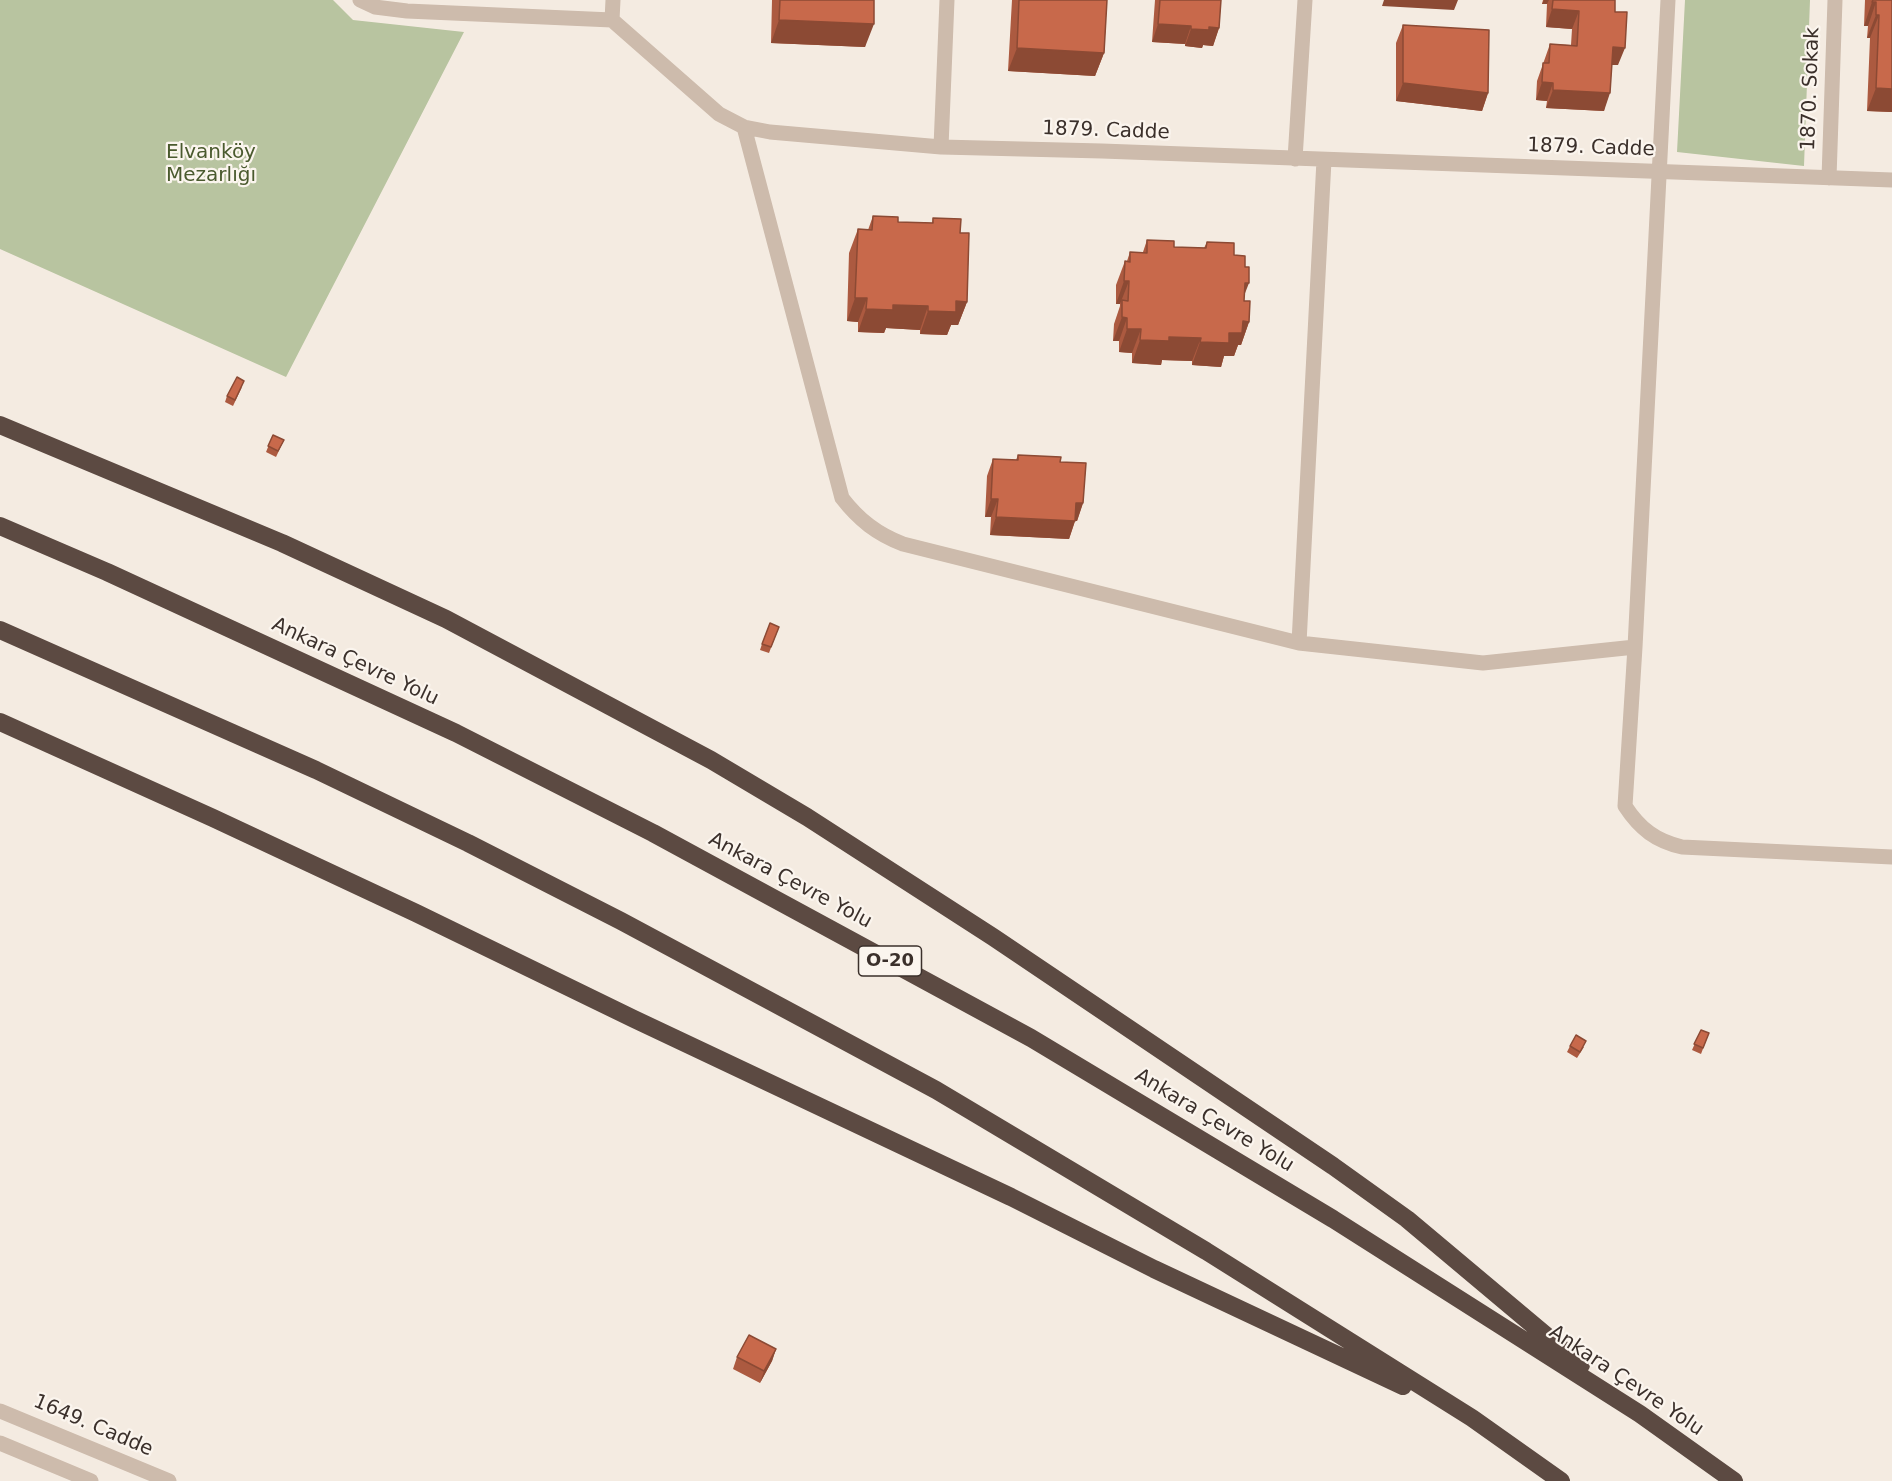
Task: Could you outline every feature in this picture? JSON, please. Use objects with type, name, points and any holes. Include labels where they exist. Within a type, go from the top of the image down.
[{"type":"highway","points":[[0,425],[282,543],[446,619],[711,760],[807,817],[1002,943],[1389,1206],[1640,1414]]},
{"type":"highway","name":"Ankara Çevre Yolu","points":[[0,526],[107,572],[456,733],[653,832],[1031,1038],[1333,1219],[1640,1414],[1734,1481]]},
{"type":"highway","points":[[0,630],[305,765],[438,829],[621,921],[936,1090],[1196,1245],[1472,1418],[1561,1481]]},
{"type":"highway","points":[[0,722],[416,913],[1011,1197],[1154,1269],[1472,1418]]},
{"type":"street","points":[[360,0],[375,7],[407,11],[612,20],[612,0]]},
{"type":"street","points":[[940,147],[947,0]]},
{"type":"street","points":[[1295,159],[1305,0]]},
{"type":"street","points":[[1668,0],[1625,806],[1645,831],[1682,848],[1892,857]]},
{"type":"street","name":"1870. Sokak","points":[[1829,178],[1835,0]]},
{"type":"street","name":"1879. Cadde","points":[[612,20],[719,114],[744,127],[770,132],[940,147],[1892,180]]},
{"type":"street","points":[[744,127],[842,498],[865,524],[877,532],[903,544],[1299,643],[1483,663],[1635,646]]},
{"type":"street","points":[[1299,643],[1324,160]]},
{"type":"street","name":"1649. Cadde","points":[[0,1411],[169,1481]]},
{"type":"street","points":[[0,1443],[91,1481]]},
{"type":"green space","name":"Elvanköy Mezarlığı","points":[[0,0],[333,0],[353,20],[464,32],[286,377],[0,249]]},
{"type":"green space","points":[[1685,0],[1810,0],[1804,166],[1677,152]]},
{"type":"building","points":[[780,0],[874,0],[874,24],[779,20]]},
{"type":"building","points":[[1019,0],[1107,0],[1104,53],[1017,48]]},
{"type":"building","points":[[1160,0],[1221,0],[1219,28],[1191,29],[1191,26],[1158,24]]},
{"type":"building","points":[[1553,0],[1615,0],[1615,12],[1627,12],[1625,48],[1613,47],[1610,93],[1553,90],[1553,83],[1542,82],[1543,63],[1549,63],[1550,44],[1577,46],[1579,11],[1552,9]]},
{"type":"building","points":[[1873,0],[1892,0],[1892,89],[1876,88],[1879,15],[1876,15],[1876,2],[1872,2]]},
{"type":"building","points":[[1403,25],[1489,30],[1488,93],[1403,83]]},
{"type":"building","points":[[873,216],[898,217],[898,222],[933,223],[933,218],[961,219],[960,233],[969,233],[967,302],[956,301],[956,312],[928,311],[928,306],[893,305],[893,310],[866,309],[867,298],[855,298],[858,229],[872,230]]},
{"type":"building","points":[[1147,240],[1174,241],[1174,247],[1206,248],[1207,242],[1234,243],[1234,255],[1245,256],[1245,267],[1249,267],[1249,283],[1245,283],[1244,301],[1250,301],[1249,322],[1243,321],[1242,333],[1229,333],[1229,343],[1200,342],[1201,338],[1169,337],[1169,341],[1140,340],[1141,329],[1127,329],[1127,318],[1122,317],[1122,300],[1128,301],[1129,281],[1124,281],[1125,261],[1130,262],[1130,252],[1147,253]]},
{"type":"building","points":[[237,377],[244,381],[235,400],[227,396]]},
{"type":"building","points":[[273,435],[284,440],[278,451],[268,446]]},
{"type":"building","points":[[1018,455],[1061,457],[1060,462],[1086,463],[1083,503],[1076,503],[1075,521],[996,517],[998,499],[991,499],[993,459],[1018,460]]},
{"type":"building","points":[[770,623],[779,627],[771,647],[762,644]]},
{"type":"building","points":[[1701,1030],[1709,1033],[1703,1048],[1694,1044]]},
{"type":"building","points":[[1576,1035],[1586,1041],[1580,1052],[1570,1046]]},
{"type":"building","points":[[749,1335],[776,1349],[764,1371],[737,1357]]}]
